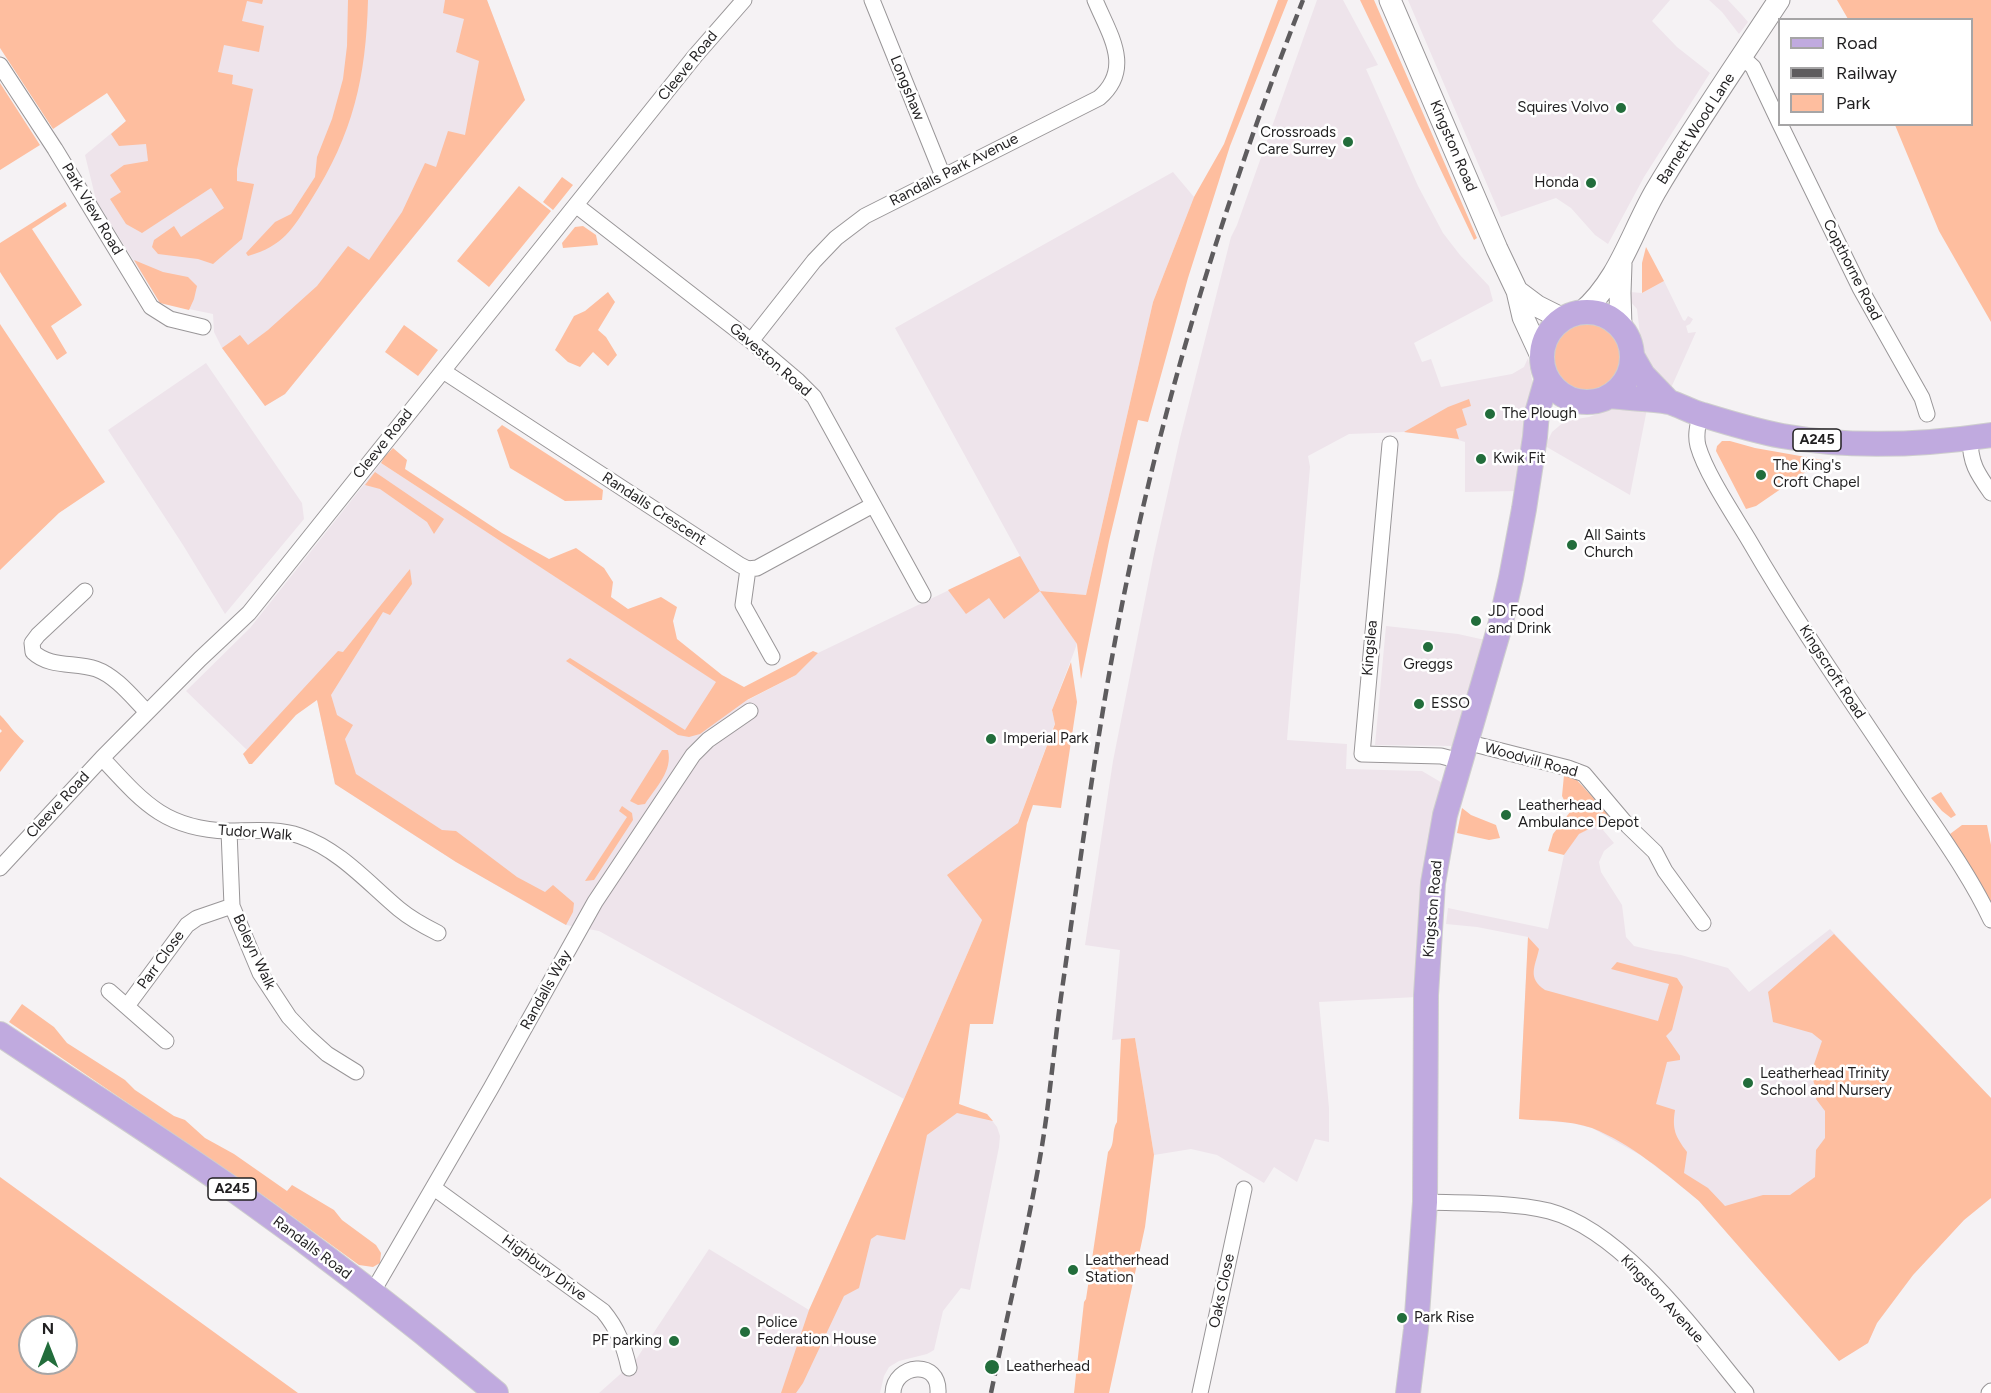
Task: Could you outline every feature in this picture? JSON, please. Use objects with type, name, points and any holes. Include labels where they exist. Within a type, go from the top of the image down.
[{"type":"main road","name":"Kingston Road","points":[[1390,0],[1517,291],[1523,317],[1544,367],[1535,437],[1511,578],[1500,626],[1445,815],[1433,884],[1426,995],[1425,1202],[1416,1329],[1408,1393]]},
{"type":"main road","name":"Barnett Wood Lane","points":[[1572,315],[1605,289],[1621,263],[1631,237],[1655,192],[1779,0]]},
{"type":"main road","name":"Barnett Wood Lane","points":[[1621,263],[1621,327]]},
{"type":"main road","name":"Kingston Road","points":[[1517,291],[1537,306],[1572,315]]},
{"type":"main road","points":[[1535,437],[1542,424],[1551,418],[1582,402],[1601,400],[1610,396],[1626,379],[1631,368],[1631,346],[1621,327],[1603,315],[1572,315],[1547,334],[1544,367],[1556,390],[1568,398],[1582,402]]},
{"type":"main road","name":"A245","points":[[1632,356],[1643,375],[1669,402]]},
{"type":"main road","name":"A245","points":[[1610,396],[1669,402],[1701,415],[1782,436],[1839,442],[1901,443],[1980,436]]},
{"type":"main road","name":"Randalls Road","points":[[0,1034],[236,1192],[372,1293],[496,1393]]},
{"type":"street","name":"Cleeve Road","points":[[1,865],[147,712],[249,613],[695,56],[744,0]]},
{"type":"street","name":"Longshaw","points":[[872,0],[943,176]]},
{"type":"street","name":"Randalls Park Avenue","points":[[751,341],[836,238],[865,216],[1099,98],[1108,90],[1114,81],[1118,62],[1116,51],[1095,0]]},
{"type":"street","name":"Copthorne Road","points":[[1742,57],[1753,67],[1778,120]]},
{"type":"street","name":"Park View Road","points":[[0,65],[55,149],[151,307],[170,319],[203,327]]},
{"type":"street","name":"Copthorne Road","points":[[1781,126],[1860,288],[1922,398],[1927,414]]},
{"type":"street","name":"Gaveston Road","points":[[577,206],[751,341],[814,397],[923,595]]},
{"type":"street","name":"Randalls Crescent","points":[[442,371],[748,569]]},
{"type":"street","name":"Kingscroft Road","points":[[1701,415],[1696,437],[1698,448],[1756,553],[1938,832],[1991,920]]},
{"type":"street","points":[[1980,436],[1970,455],[1976,473],[1991,493]]},
{"type":"street","name":"Kingslea","points":[[1390,444],[1362,754],[1441,756],[1463,752]]},
{"type":"street","points":[[772,657],[743,605],[748,569],[757,568],[873,506]]},
{"type":"street","points":[[85,591],[38,635],[32,643],[33,652],[48,661],[98,670],[109,676],[147,712]]},
{"type":"street","name":"Randalls Way","points":[[372,1293],[434,1188],[595,902],[632,845],[693,755],[708,740],[750,711]]},
{"type":"street","name":"Woodvill Road","points":[[1463,752],[1568,768],[1584,774],[1628,826],[1655,852],[1665,871],[1704,923]]},
{"type":"street","name":"Tudor Walk","points":[[102,758],[141,799],[164,816],[204,830],[255,830],[300,836],[340,857],[399,909],[415,921],[438,933]]},
{"type":"street","name":"Boleyn Walk","points":[[229,831],[232,906],[260,973],[289,1017],[306,1035],[327,1054],[356,1072]]},
{"type":"street","name":"Parr Close","points":[[128,1006],[187,925],[197,918],[232,906]]},
{"type":"street","name":"Parr Close","points":[[109,991],[166,1041]]},
{"type":"street","name":"Highbury Drive","points":[[434,1188],[603,1311],[614,1324],[622,1341],[629,1368]]},
{"type":"street","name":"Oaks Close","points":[[1200,1393],[1244,1189]]},
{"type":"street","name":"Kingston Avenue","points":[[1425,1202],[1522,1207],[1549,1211],[1593,1232],[1647,1278],[1686,1320],[1746,1393]]},
{"type":"street","points":[[893,1393],[895,1380],[902,1374],[922,1369],[933,1373],[938,1381],[938,1393]]},
{"type":"shaded area","points":[[46,0],[487,0],[525,100],[285,394],[265,406],[222,348],[214,332],[213,314],[160,303],[96,200],[85,155],[126,121]]},
{"type":"shaded area","points":[[1317,0],[1343,0],[1378,65],[1366,69],[1418,186],[1443,233],[1489,286],[1493,301],[1414,343],[1422,362],[1431,359],[1441,387],[1512,374],[1524,367],[1528,358],[1533,385],[1517,491],[1465,492],[1465,442],[1445,436],[1404,432],[1349,434],[1308,456],[1310,467],[1287,740],[1347,744],[1346,769],[1422,771],[1444,784],[1417,997],[1319,1002],[1329,1108],[1329,1142],[1315,1139],[1297,1182],[1274,1167],[1264,1183],[1217,1155],[1191,1149],[1154,1155],[1135,1038],[1112,1040],[1120,950],[1085,945],[1113,761],[1154,554],[1180,438],[1231,237]]},
{"type":"shaded area","points":[[1408,0],[1670,0],[1652,21],[1677,47],[1710,73],[1644,177],[1608,244],[1595,235],[1571,208],[1556,198],[1501,217]]},
{"type":"shaded area","points":[[1709,0],[1728,0],[1742,15],[1748,22],[1739,34],[1722,12]]},
{"type":"shaded area","points":[[1173,172],[1194,197],[1153,302],[1086,595],[1041,591],[1077,644],[1052,710],[1055,723],[982,920],[904,1099],[599,931],[566,925],[555,919],[456,862],[335,784],[317,699],[305,689],[247,750],[186,691],[250,628],[381,463],[748,700],[796,675],[818,653],[1020,556],[895,328]]},
{"type":"shaded area","points":[[1664,281],[1683,320],[1685,321],[1688,316],[1693,319],[1686,326],[1688,333],[1696,332],[1671,388],[1653,375],[1642,351],[1637,309],[1630,301],[1630,292],[1642,293]]},
{"type":"shaded area","points":[[206,363],[302,503],[304,519],[225,614],[108,430]]},
{"type":"shaded area","points":[[1615,408],[1647,409],[1630,495],[1545,446],[1552,432],[1565,421],[1589,417]]},
{"type":"shaded area","points":[[1386,626],[1458,634],[1485,640],[1455,746],[1375,745]]},
{"type":"shaded area","name":"Leatherhead Trinity School and Nursery","points":[[1595,826],[1603,830],[1614,843],[1604,851],[1599,862],[1601,872],[1622,905],[1626,937],[1634,946],[1681,955],[1728,968],[1749,992],[1830,929],[1991,1098],[1991,1198],[1964,1220],[1913,1275],[1877,1323],[1868,1343],[1839,1361],[1699,1201],[1642,1156],[1592,1128],[1572,1123],[1519,1119],[1528,937],[1477,927],[1446,924],[1448,908],[1548,929],[1564,855],[1578,834]]},
{"type":"shaded area","points":[[904,1099],[987,1114],[997,1127],[1000,1136],[970,1290],[961,1288],[943,1311],[934,1350],[899,1361],[889,1367],[880,1393],[599,1393],[635,1361],[709,1249],[809,1310]]},
{"type":"green space","points":[[0,0],[263,0],[262,4],[247,1],[242,21],[264,26],[259,52],[224,45],[218,72],[233,75],[232,84],[253,89],[237,169],[237,181],[254,184],[242,239],[213,264],[198,259],[158,254],[152,247],[154,240],[174,226],[181,237],[224,208],[211,188],[142,233],[126,224],[110,199],[121,192],[110,175],[124,165],[148,161],[146,144],[119,146],[111,134],[126,121],[107,93],[53,129],[0,48]]},
{"type":"green space","points":[[348,0],[368,0],[360,80],[347,128],[325,176],[286,236],[270,247],[248,256],[246,253],[275,222],[291,214],[315,177],[317,157],[332,119],[343,79],[347,46]]},
{"type":"green space","points":[[445,0],[487,0],[525,100],[285,394],[265,406],[222,348],[240,335],[248,345],[268,330],[317,286],[348,246],[369,260],[402,212],[425,163],[436,167],[448,131],[465,135],[479,61],[456,52],[464,19],[443,13]]},
{"type":"green space","points":[[1278,0],[1288,0],[1230,146],[1188,278],[1148,422],[1138,420],[1109,541],[1081,679],[1077,644],[1040,591],[1086,595],[1153,302],[1194,197],[1224,144]]},
{"type":"green space","points":[[1360,0],[1374,0],[1477,238],[1474,240]]},
{"type":"green space","points":[[1837,0],[1991,0],[1991,322],[1939,231],[1895,126],[1973,126],[1973,18],[1847,18]]},
{"type":"green space","points":[[0,83],[40,145],[0,170]]},
{"type":"green space","points":[[562,177],[573,185],[553,210],[543,202]]},
{"type":"green space","points":[[519,186],[551,211],[489,287],[457,261]]},
{"type":"green space","points":[[65,202],[67,206],[32,229],[82,305],[51,326],[67,353],[57,360],[0,272],[0,243]]},
{"type":"green space","points":[[583,226],[596,235],[598,245],[563,248],[562,243],[575,227]]},
{"type":"green space","points":[[1646,247],[1664,281],[1642,293],[1642,263]]},
{"type":"green space","points":[[134,260],[163,272],[188,277],[197,286],[189,310],[160,303]]},
{"type":"green space","points":[[608,292],[615,302],[598,330],[606,337],[617,355],[608,366],[593,352],[580,367],[568,362],[555,350],[574,316],[585,311]]},
{"type":"green space","points":[[1594,322],[1613,332],[1621,344],[1623,358],[1621,372],[1613,384],[1601,392],[1580,394],[1561,384],[1553,372],[1551,351],[1561,332],[1573,324]]},
{"type":"green space","points":[[0,324],[105,482],[59,513],[0,570]]},
{"type":"green space","points":[[404,325],[438,350],[418,376],[385,352]]},
{"type":"green space","points":[[1469,399],[1471,406],[1462,409],[1467,425],[1456,429],[1459,439],[1404,432],[1448,407]]},
{"type":"green space","points":[[502,425],[603,490],[602,500],[565,501],[510,468],[497,430]]},
{"type":"green space","points":[[1722,441],[1823,460],[1756,506],[1746,509],[1716,451]]},
{"type":"green space","points":[[393,448],[407,460],[405,469],[502,533],[549,559],[576,548],[604,568],[613,582],[611,597],[628,609],[661,597],[677,607],[673,621],[677,639],[722,675],[744,687],[813,651],[818,653],[796,675],[747,700],[700,734],[689,737],[678,735],[566,661],[570,658],[685,730],[716,682],[381,463]]},
{"type":"green space","points":[[375,472],[444,519],[434,534],[427,522],[380,489],[365,485]]},
{"type":"green space","points":[[1020,556],[1040,591],[1004,619],[989,598],[966,614],[948,590]]},
{"type":"green space","points":[[410,569],[412,584],[390,615],[383,612],[331,695],[337,715],[353,725],[345,739],[356,774],[442,830],[456,831],[517,877],[545,892],[553,885],[574,903],[573,912],[566,925],[456,862],[335,784],[317,700],[296,715],[252,764],[249,764],[243,754],[338,651],[343,652]]},
{"type":"green space","points":[[1071,662],[1077,702],[1061,808],[1033,805],[1027,823],[993,1024],[970,1024],[959,1104],[987,1114],[993,1121],[957,1113],[927,1135],[905,1240],[877,1235],[871,1239],[859,1288],[844,1296],[803,1383],[796,1393],[781,1393],[809,1310],[982,920],[947,875],[1018,823],[1055,724],[1052,710]]},
{"type":"green space","points":[[0,715],[24,741],[0,772],[0,733],[2,731]]},
{"type":"green space","points":[[662,750],[668,750],[666,772],[645,804],[638,805],[630,801]]},
{"type":"green space","points":[[1564,775],[1575,778],[1608,814],[1607,824],[1603,830],[1595,826],[1579,834],[1564,855],[1548,851],[1553,834],[1570,812],[1562,796]]},
{"type":"green space","points":[[1941,792],[1956,815],[1951,818],[1931,798]]},
{"type":"green space","points":[[622,806],[632,813],[633,820],[594,880],[585,881],[627,817],[619,811]]},
{"type":"green space","points":[[1462,808],[1471,815],[1496,825],[1500,838],[1489,840],[1457,833]]},
{"type":"green space","points":[[1962,825],[1987,825],[1991,845],[1991,906],[1950,834]]},
{"type":"green space","name":"Leatherhead Trinity School and Nursery","points":[[1834,934],[1991,1098],[1991,1198],[1964,1220],[1913,1275],[1877,1323],[1868,1343],[1839,1361],[1699,1201],[1662,1170],[1620,1142],[1592,1128],[1565,1122],[1519,1119],[1528,937],[1539,949],[1534,976],[1539,986],[1545,990],[1658,1021],[1669,984],[1611,969],[1617,962],[1677,978],[1683,987],[1672,1030],[1666,1036],[1680,1056],[1680,1060],[1667,1062],[1656,1104],[1675,1110],[1675,1132],[1687,1152],[1684,1173],[1708,1188],[1725,1206],[1763,1195],[1790,1195],[1815,1177],[1816,1150],[1825,1138],[1825,1111],[1816,1099],[1817,1093],[1811,1073],[1822,1041],[1812,1033],[1773,1022],[1768,992]]},
{"type":"green space","points":[[22,1004],[54,1027],[67,1043],[125,1080],[135,1090],[174,1116],[185,1120],[205,1138],[234,1154],[287,1191],[292,1185],[334,1210],[342,1220],[376,1245],[381,1253],[380,1263],[373,1267],[359,1265],[271,1201],[9,1022]]},
{"type":"green space","points":[[1135,1038],[1154,1155],[1145,1227],[1109,1393],[1074,1393],[1084,1302],[1108,1152],[1112,1145],[1117,1122],[1121,1039]]},
{"type":"green space","points":[[0,1177],[298,1393],[0,1393]]},
{"type":"railway","points":[[991,1393],[1042,1146],[1095,761],[1110,667],[1135,541],[1174,384],[1197,306],[1247,152],[1303,0]]},
{"type":"place","name":"Squires Volvo","points":[[1621,108]]},
{"type":"place","name":"Crossroads Care Surrey","points":[[1348,142]]},
{"type":"place","name":"Honda","points":[[1591,183]]},
{"type":"place","name":"The Plough","points":[[1490,414]]},
{"type":"place","name":"Kwik Fit","points":[[1481,459]]},
{"type":"place","name":"The King's Croft Chapel","points":[[1761,475]]},
{"type":"place","name":"All Saints Church","points":[[1572,545]]},
{"type":"place","name":"JD Food and Drink","points":[[1476,621]]},
{"type":"place","name":"Greggs","points":[[1428,647]]},
{"type":"place","name":"ESSO","points":[[1419,704]]},
{"type":"place","name":"Imperial Park","points":[[991,739]]},
{"type":"place","name":"Leatherhead Ambulance Depot","points":[[1506,815]]},
{"type":"place","name":"Leatherhead Trinity School and Nursery","points":[[1748,1083]]},
{"type":"place","name":"Leatherhead Station","points":[[1073,1270]]},
{"type":"place","name":"Park Rise","points":[[1402,1318]]},
{"type":"place","name":"Police Federation House","points":[[745,1332]]},
{"type":"place","name":"PF parking","points":[[674,1341]]},
{"type":"place","name":"Leatherhead","points":[[992,1367]]}]
